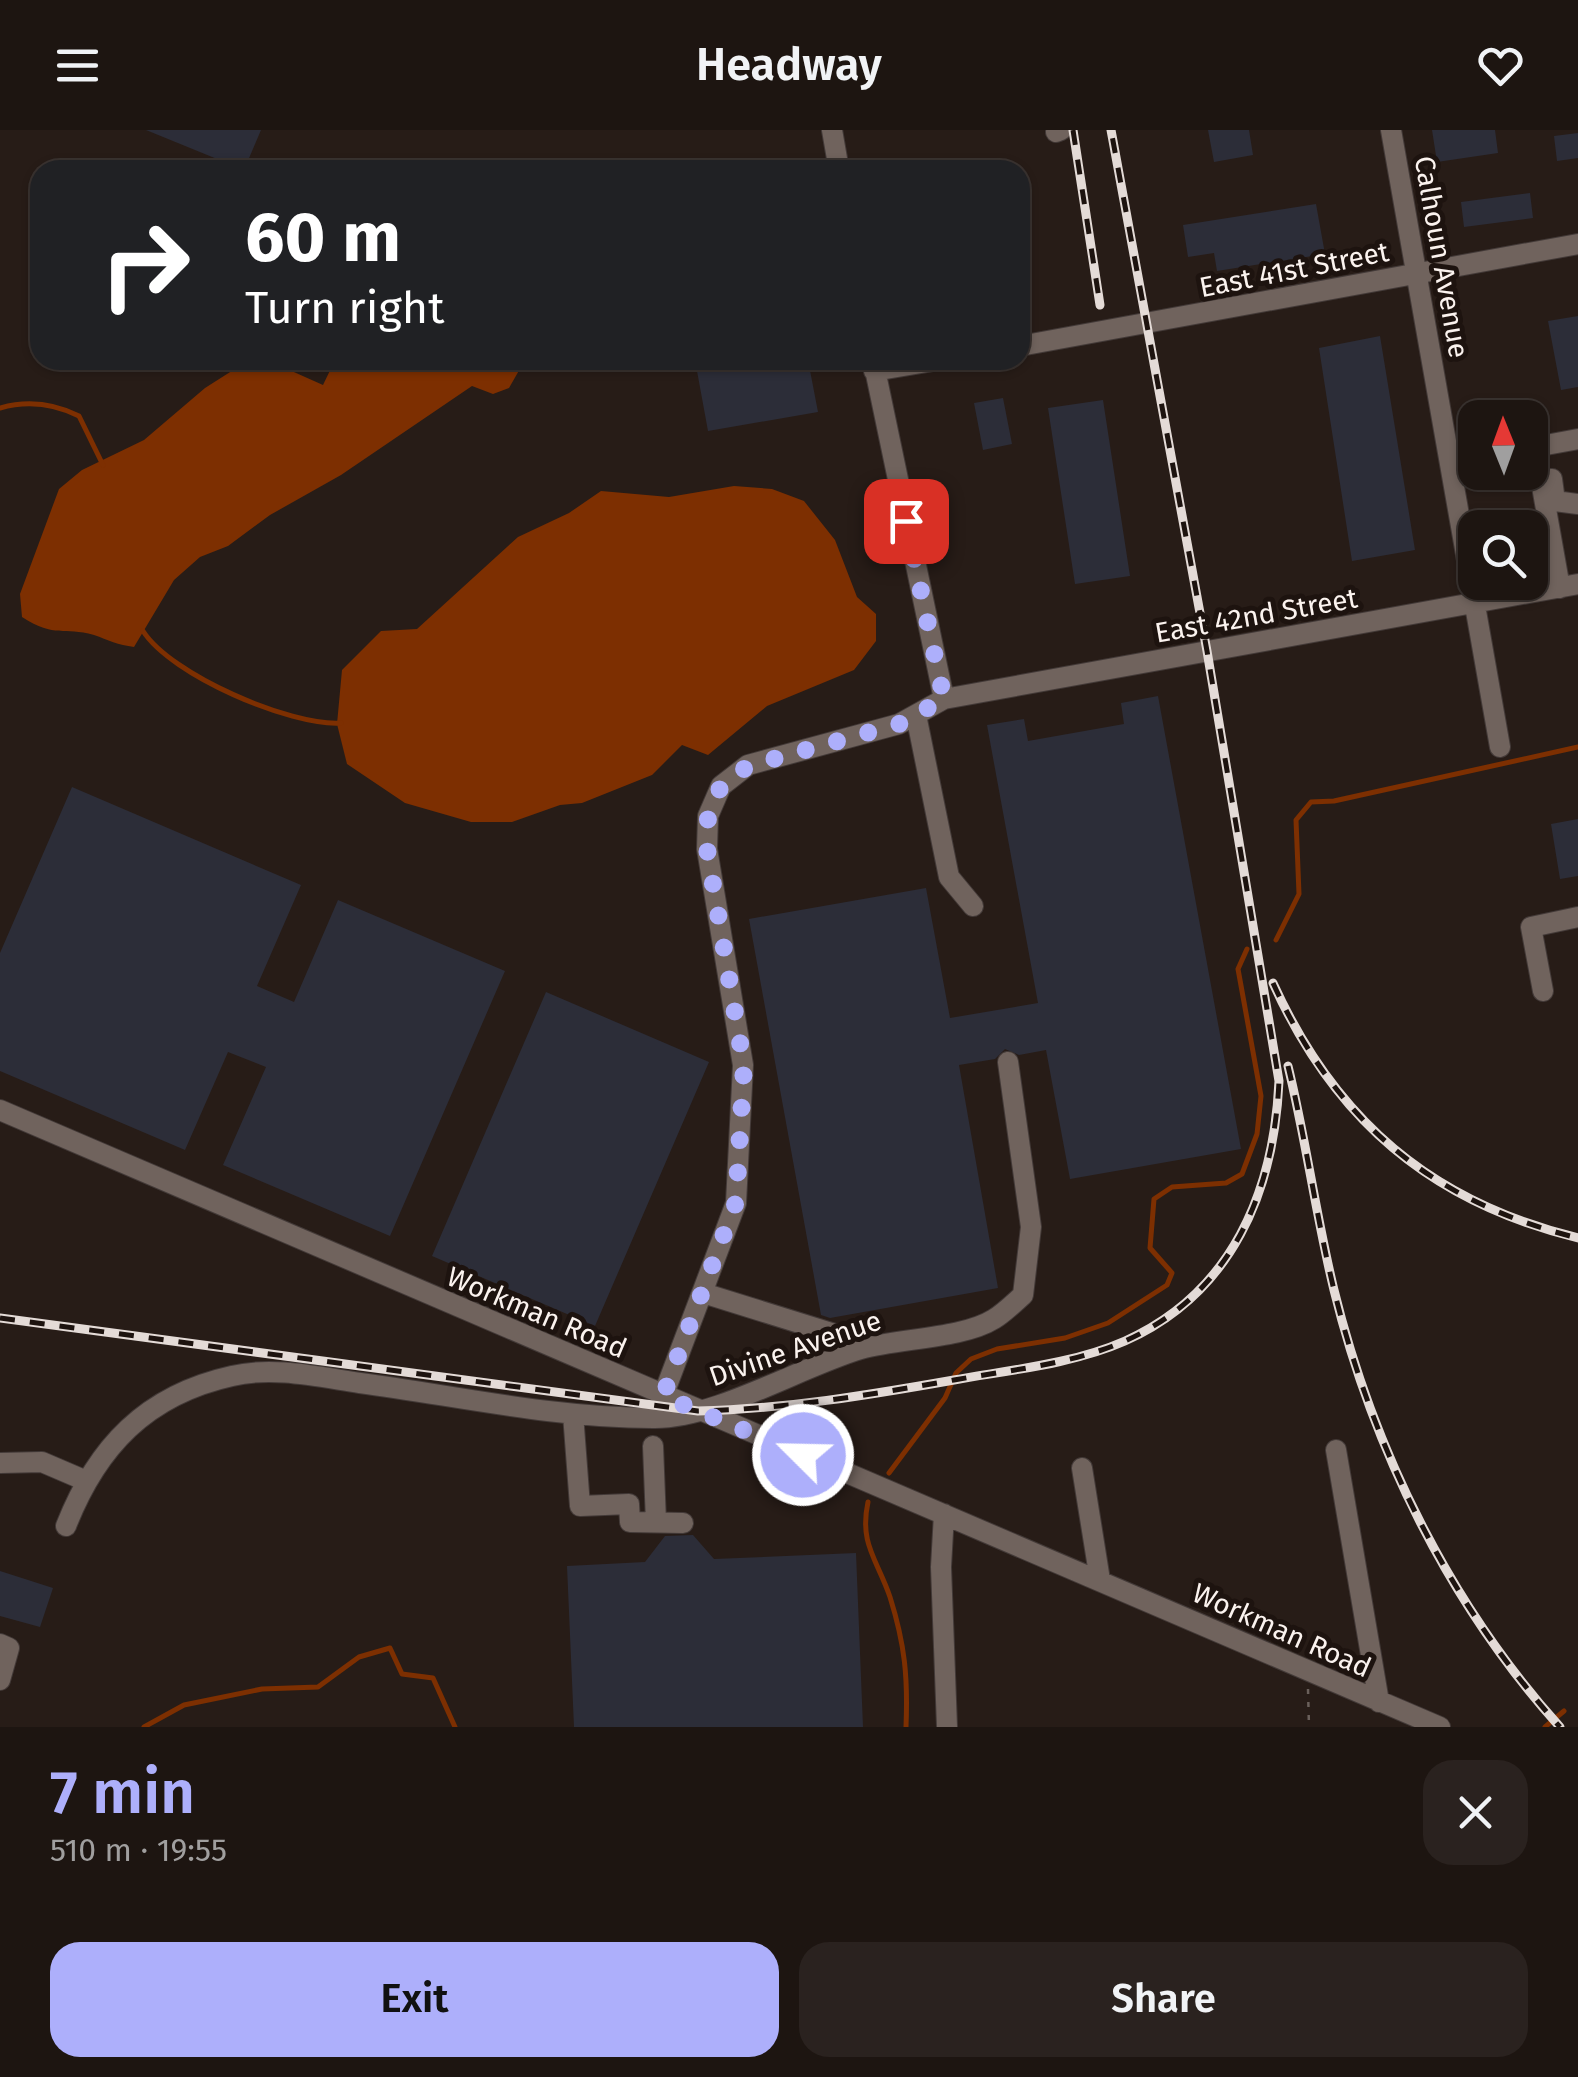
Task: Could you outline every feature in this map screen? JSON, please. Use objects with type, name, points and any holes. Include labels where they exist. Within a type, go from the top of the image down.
[{"type":"street","points":[[832,130],[837,160]]},
{"type":"street","name":"Calhoun Avenue","points":[[1391,130],[1500,747]]},
{"type":"street","name":"East 41st Street","points":[[1030,344],[1578,244]]},
{"type":"street","points":[[875,370],[944,699]]},
{"type":"street","points":[[1569,586],[1549,522],[1536,447],[1578,439]]},
{"type":"street","points":[[1555,443],[1550,464],[1555,501],[1578,504]]},
{"type":"street","points":[[1549,522],[1578,516]]},
{"type":"street","name":"East 42nd Street","points":[[663,1396],[736,1202],[744,1066],[707,849],[708,816],[721,786],[748,766],[899,724],[944,699],[1569,586]]},
{"type":"street","points":[[916,714],[949,877],[972,906]]},
{"type":"street","points":[[1543,991],[1531,927],[1578,918]]},
{"type":"street","name":"Divine Avenue","points":[[66,1526],[84,1480],[133,1422],[158,1403],[232,1376],[274,1372],[572,1414],[658,1418],[698,1411],[863,1348],[992,1321],[1023,1295],[1031,1227],[1008,1062]]},
{"type":"street","name":"Workman Road","points":[[0,1110],[1440,1727]]},
{"type":"street","points":[[703,1293],[854,1340],[863,1348]]},
{"type":"street","points":[[572,1414],[580,1506],[629,1504],[630,1522],[683,1523]]},
{"type":"street","points":[[652,1446],[656,1522]]},
{"type":"street","points":[[1336,1450],[1379,1702]]},
{"type":"street","points":[[0,1463],[42,1462],[84,1480]]},
{"type":"street","points":[[1082,1468],[1100,1580]]},
{"type":"street","points":[[944,1514],[941,1567],[947,1727]]},
{"type":"street","points":[[0,1644],[10,1648],[0,1680]]},
{"type":"path","points":[[1307,1670],[1309,1727]]},
{"type":"shaded area","points":[[233,370],[289,370],[323,385],[330,370],[519,370],[509,388],[493,394],[472,386],[341,475],[270,515],[228,546],[200,557],[174,580],[134,647],[94,635],[43,628],[22,617],[20,594],[59,489],[82,470],[144,440],[205,388]]},
{"type":"shaded area","points":[[734,486],[772,489],[804,501],[835,540],[857,597],[876,614],[876,641],[854,670],[767,706],[708,755],[682,745],[652,775],[582,803],[560,805],[512,822],[471,822],[405,803],[347,764],[337,724],[342,670],[381,631],[417,629],[518,537],[569,513],[601,491],[669,497]]},
{"type":"building","points":[[146,130],[261,130],[248,160],[220,160]]},
{"type":"building","points":[[1208,130],[1249,130],[1253,155],[1214,162]]},
{"type":"building","points":[[1432,130],[1495,130],[1498,153],[1437,162]]},
{"type":"building","points":[[1578,133],[1578,158],[1557,161],[1554,136]]},
{"type":"building","points":[[1530,193],[1533,218],[1464,227],[1461,202]]},
{"type":"building","points":[[1316,204],[1325,254],[1217,271],[1214,253],[1188,257],[1183,225]]},
{"type":"building","points":[[1578,316],[1578,387],[1561,390],[1548,321]]},
{"type":"building","points":[[1380,336],[1415,550],[1352,561],[1319,348]]},
{"type":"building","points":[[697,370],[810,370],[818,412],[708,431]]},
{"type":"building","points":[[1003,398],[1012,444],[983,450],[974,403]]},
{"type":"building","points":[[1103,400],[1130,576],[1075,584],[1048,408]]},
{"type":"building","points":[[1158,696],[1241,1149],[1070,1179],[1046,1050],[1019,1055],[1005,1049],[995,1059],[959,1065],[998,1288],[830,1318],[821,1315],[749,919],[926,888],[950,1018],[1038,1003],[987,725],[1024,719],[1028,741],[1124,724],[1121,703]]},
{"type":"building","points":[[72,787],[301,885],[257,986],[294,1002],[338,900],[505,971],[390,1236],[223,1165],[266,1067],[228,1052],[185,1150],[0,1071],[0,953]]},
{"type":"building","points":[[1578,819],[1578,876],[1560,879],[1551,824]]},
{"type":"building","points":[[546,992],[709,1062],[595,1326],[432,1256]]},
{"type":"building","points":[[693,1535],[714,1559],[856,1553],[863,1727],[574,1727],[567,1566],[645,1562],[665,1536]]},
{"type":"building","points":[[0,1571],[53,1588],[40,1627],[0,1616]]},
{"type":"waterway","points":[[0,408],[40,404],[79,416],[103,465]]},
{"type":"waterway","points":[[143,631],[157,648],[179,664],[233,695],[292,716],[341,723]]},
{"type":"waterway","points":[[1276,940],[1299,894],[1296,820],[1311,802],[1334,801],[1578,747]]},
{"type":"waterway","points":[[889,1473],[945,1398],[956,1373],[971,1359],[997,1349],[1065,1338],[1108,1323],[1167,1285],[1172,1273],[1150,1248],[1154,1199],[1172,1187],[1226,1183],[1242,1174],[1257,1134],[1261,1096],[1238,969],[1247,949]]},
{"type":"waterway","points":[[868,1502],[868,1540],[890,1597],[902,1646],[906,1727]]},
{"type":"waterway","points":[[144,1727],[184,1705],[262,1689],[318,1687],[359,1657],[390,1648],[402,1674],[433,1678],[455,1727]]},
{"type":"waterway","points":[[1545,1727],[1564,1711]]},
{"type":"railway","points":[[1073,130],[1100,305]]},
{"type":"railway","points":[[0,1318],[698,1411],[827,1400],[1063,1361],[1125,1341],[1162,1321],[1194,1296],[1240,1235],[1256,1199],[1268,1162],[1279,1081],[1207,651],[1111,130]]},
{"type":"railway","points":[[1273,983],[1326,1076],[1394,1148],[1433,1178],[1477,1202],[1578,1238]]},
{"type":"railway","points":[[1288,1066],[1334,1290],[1370,1408],[1420,1522],[1450,1577],[1520,1680],[1560,1727]]},
{"type":"route","points":[[803,1455],[663,1396],[736,1202],[744,1066],[707,849],[708,816],[721,786],[748,766],[899,724],[944,699],[906,521]]}]
